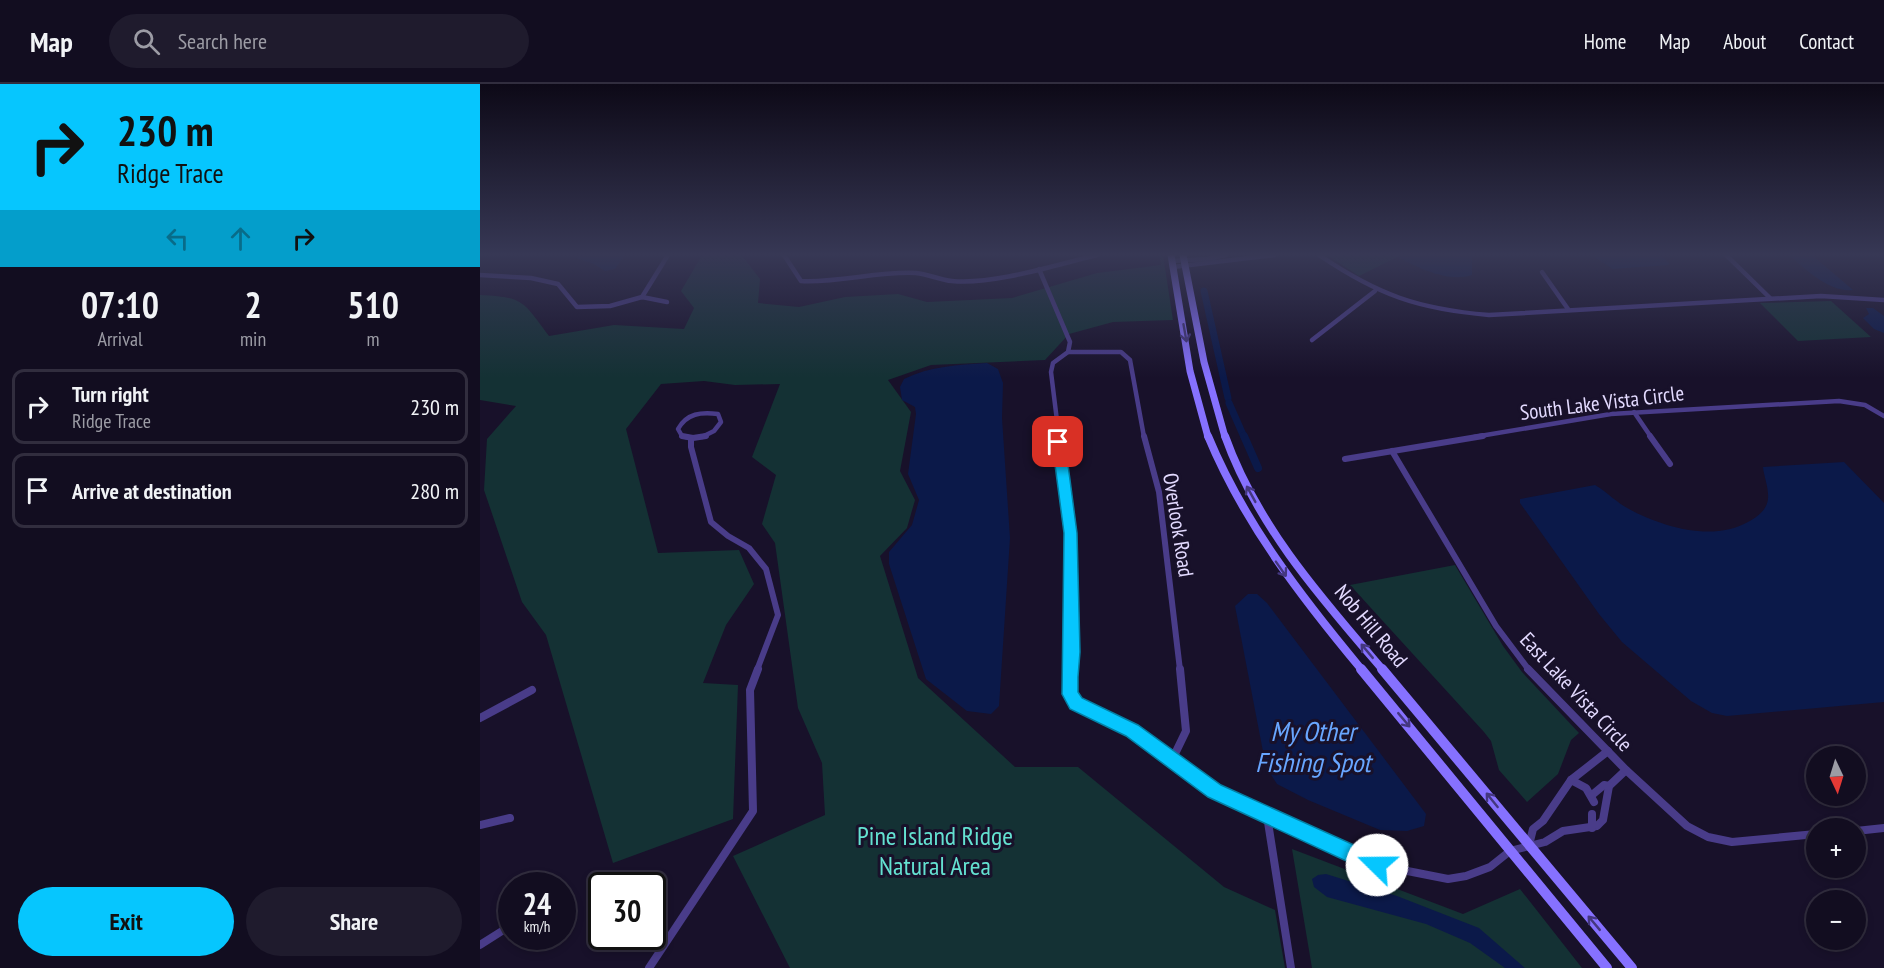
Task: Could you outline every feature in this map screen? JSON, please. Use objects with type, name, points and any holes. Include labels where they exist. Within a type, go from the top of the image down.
[{"type":"main road","name":"Nob Hill Road","points":[[1183,296],[1196,396],[1207,434],[1246,516],[1299,594],[1607,968]]},
{"type":"main road","name":"Nob Hill Road","points":[[1186,296],[1213,405],[1236,465],[1262,513],[1310,583],[1632,968]]},
{"type":"street","points":[[568,296],[577,307],[594,309],[618,305],[642,297],[668,303]]},
{"type":"street","points":[[1052,296],[1069,334],[1070,342],[1068,352],[1053,363],[1051,372],[1052,395],[1071,533],[1070,694],[1076,704],[1132,731],[1215,791],[1268,816],[1377,865],[1448,879],[1466,876],[1490,867],[1510,851],[1545,842],[1563,831],[1592,828],[1603,820],[1609,786],[1626,770]]},
{"type":"street","points":[[1312,340],[1368,296]]},
{"type":"street","points":[[1390,296],[1420,307],[1456,313],[1489,315],[1815,296]]},
{"type":"street","points":[[1559,296],[1568,309]]},
{"type":"street","points":[[1825,296],[1884,300]]},
{"type":"street","name":"Overlook Road","points":[[1068,352],[1121,352],[1130,360],[1139,418],[1161,501],[1186,717],[1186,731],[1172,760]]},
{"type":"street","name":"South Lake Vista Circle","points":[[1345,459],[1548,424],[1634,412],[1839,401],[1865,405],[1884,416]]},
{"type":"street","points":[[701,412],[718,414],[721,422],[714,431],[691,439],[679,433],[678,429],[684,421],[701,412]]},
{"type":"street","points":[[1634,412],[1670,464]]},
{"type":"street","points":[[649,968],[753,811],[750,690],[778,615],[766,569],[749,548],[728,536],[711,522],[691,447],[691,439]]},
{"type":"street","name":"East Lake Vista Circle","points":[[1392,451],[1496,626],[1524,665],[1626,770],[1687,826],[1708,837],[1732,842],[1806,835]]},
{"type":"street","points":[[480,718],[532,690]]},
{"type":"street","points":[[1529,846],[1533,829],[1543,821],[1570,780],[1608,751]]},
{"type":"street","points":[[1570,780],[1586,788],[1593,799],[1604,785],[1609,786]]},
{"type":"street","points":[[1592,814],[1592,828]]},
{"type":"street","points":[[1268,816],[1291,968]]},
{"type":"street","points":[[480,825],[510,818]]},
{"type":"street","points":[[1866,830],[1884,828]]},
{"type":"street","points":[[480,945],[498,934]]},
{"type":"green space","name":"Pine Island Ridge Natural Area","points":[[480,296],[506,297],[522,303],[549,336],[614,325],[684,329],[694,308],[685,296],[759,296],[758,303],[799,307],[858,296],[906,296],[927,302],[1018,296],[1169,296],[1173,320],[1113,322],[1069,334],[1045,360],[931,365],[888,380],[911,412],[900,471],[915,500],[907,528],[880,556],[918,678],[1015,767],[1078,767],[1224,887],[1275,910],[1285,968],[790,968],[733,856],[825,815],[822,763],[798,708],[775,543],[762,524],[776,475],[752,457],[780,384],[735,385],[704,381],[661,384],[626,429],[658,553],[739,550],[754,584],[726,625],[703,683],[738,685],[733,819],[613,863],[546,635],[522,602],[484,490],[487,439],[516,406],[480,400]]},
{"type":"green space","points":[[1831,301],[1871,337],[1798,341],[1760,303]]},
{"type":"green space","points":[[1455,565],[1503,646],[1522,672],[1579,733],[1571,740],[1558,774],[1527,802],[1499,770],[1491,741],[1484,732],[1350,585]]},
{"type":"green space","points":[[1292,849],[1463,914],[1520,889],[1582,968],[1312,968]]},
{"type":"water","points":[[1866,308],[1873,308],[1884,316],[1884,333],[1874,329],[1863,318],[1869,314]]},
{"type":"water","points":[[987,363],[998,369],[1003,383],[1002,418],[1010,538],[999,706],[991,714],[967,711],[926,679],[889,564],[889,552],[912,525],[919,500],[908,474],[915,407],[902,400],[900,387],[904,379],[924,371]]},
{"type":"water","points":[[1844,462],[1884,503],[1884,702],[1727,716],[1712,713],[1691,701],[1622,642],[1599,614],[1520,503],[1520,499],[1595,485],[1625,507],[1642,516],[1688,530],[1719,531],[1748,522],[1764,510],[1768,495],[1763,467]]},
{"type":"water","name":"My Other Fishing Spot","points":[[1248,594],[1257,594],[1267,603],[1426,814],[1424,826],[1407,831],[1380,830],[1308,800],[1277,784],[1266,767],[1235,606]]},
{"type":"water","points":[[1326,874],[1397,896],[1479,928],[1525,968],[1505,968],[1470,943],[1426,924],[1327,897],[1314,887],[1312,879]]},
{"type":"waterway","points":[[1205,296],[1228,398]]},
{"type":"waterway","points":[[1229,403],[1244,437]]},
{"type":"waterway","points":[[1244,436],[1258,468]]},
{"type":"route","points":[[1058,442],[1071,533],[1070,694],[1076,704],[1132,731],[1215,791],[1377,865]]}]
